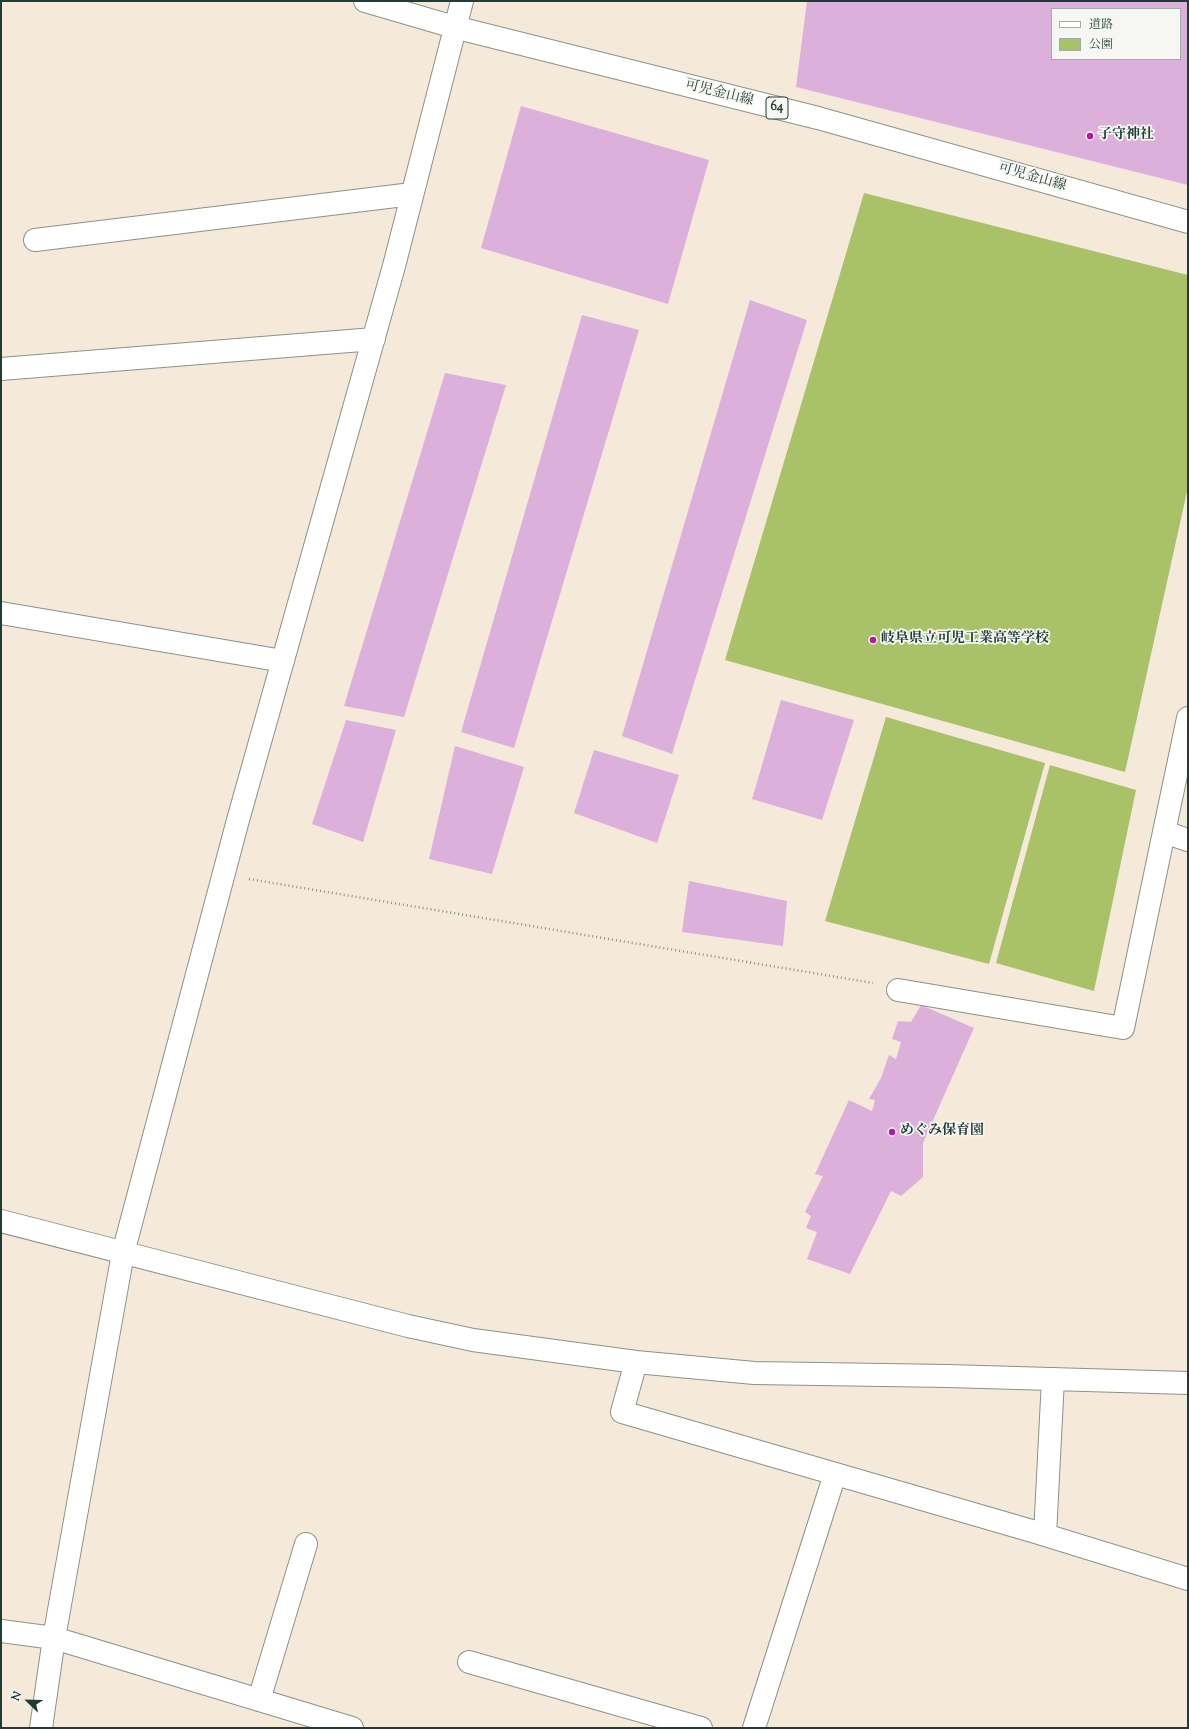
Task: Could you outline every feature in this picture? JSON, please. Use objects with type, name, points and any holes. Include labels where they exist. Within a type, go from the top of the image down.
[{"type":"street","name":"可児金山線","points":[[365,1],[454,27],[818,118],[1188,222]]},
{"type":"street","points":[[41,1728],[54,1638],[123,1253],[223,875],[374,339],[462,1]]},
{"type":"street","points":[[35,240],[412,194]]},
{"type":"street","points":[[1,369],[374,339]]},
{"type":"street","points":[[1,613],[283,661]]},
{"type":"street","points":[[898,990],[1123,1028],[1188,718]]},
{"type":"street","points":[[1164,832],[1188,840]]},
{"type":"street","points":[[1,1221],[423,1329],[474,1340],[636,1362],[754,1373],[1188,1383]]},
{"type":"street","points":[[636,1362],[622,1412],[1188,1579]]},
{"type":"street","points":[[1046,1536],[1053,1379]]},
{"type":"street","points":[[754,1728],[835,1474]]},
{"type":"street","points":[[259,1700],[306,1544]]},
{"type":"street","points":[[1,1631],[54,1638],[352,1728]]},
{"type":"street","points":[[469,1662],[701,1728]]},
{"type":"path","points":[[223,875],[892,986],[898,990]]},
{"type":"green space","points":[[864,193],[1188,275],[1188,487],[1125,772],[725,660]]},
{"type":"green space","points":[[886,717],[1045,763],[989,964],[825,921]]},
{"type":"green space","points":[[1050,765],[1136,790],[1094,991],[996,963]]},
{"type":"building","name":"子守神社","points":[[807,1],[1188,1],[1188,185],[796,87]]},
{"type":"building","points":[[521,106],[709,160],[668,304],[481,248]]},
{"type":"building","points":[[750,300],[807,320],[672,754],[622,736]]},
{"type":"building","points":[[582,315],[639,330],[514,748],[461,732]]},
{"type":"building","points":[[445,373],[506,385],[404,717],[344,706]]},
{"type":"building","points":[[781,700],[854,720],[822,820],[752,799]]},
{"type":"building","points":[[346,720],[396,730],[363,842],[312,824]]},
{"type":"building","points":[[455,746],[524,767],[492,874],[429,859]]},
{"type":"building","points":[[594,750],[679,775],[657,843],[574,813]]},
{"type":"building","points":[[689,881],[787,901],[783,946],[682,932]]},
{"type":"building","points":[[921,1005],[974,1028],[923,1143],[923,1177],[901,1196],[891,1191],[850,1274],[807,1259],[817,1232],[806,1228],[811,1216],[805,1212],[823,1176],[815,1174],[849,1100],[872,1111],[875,1100],[869,1099],[881,1078],[889,1055],[896,1059],[901,1042],[892,1039],[898,1021],[911,1022]]},
{"type":"place","name":"子守神社","points":[[1090,136]]},
{"type":"place","name":"岐阜県立可児工業高等学校","points":[[873,640]]},
{"type":"place","name":"めぐみ保育園","points":[[892,1132]]}]
